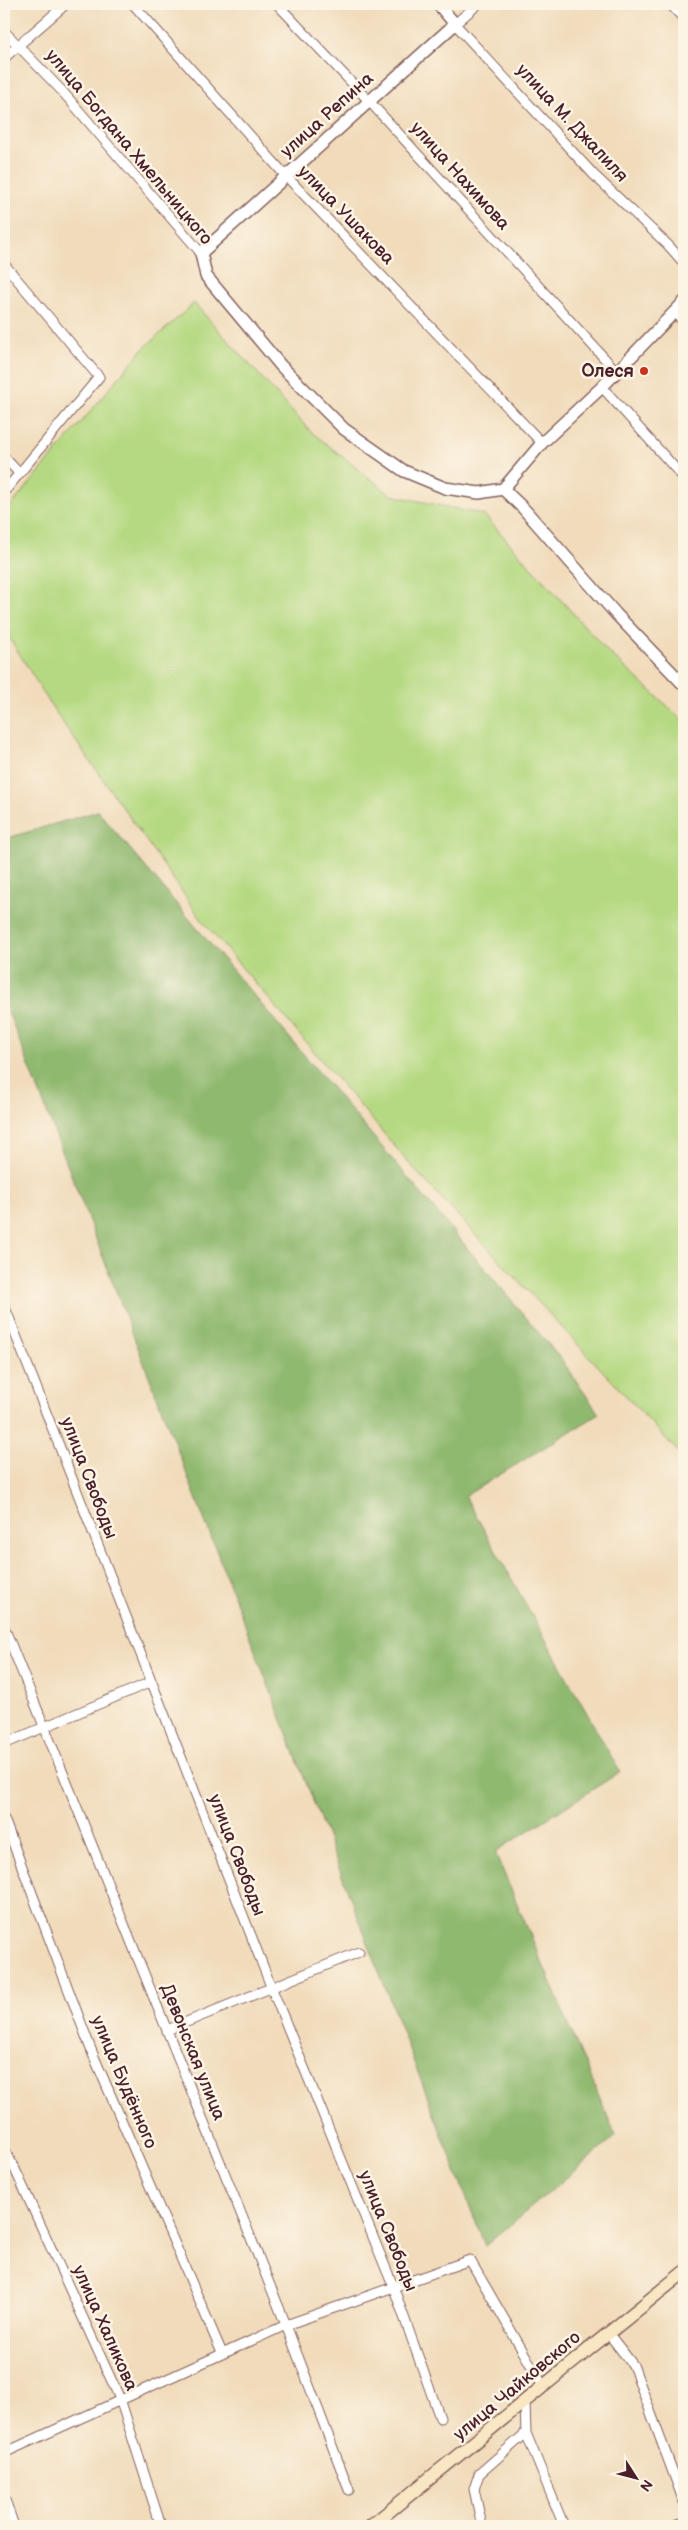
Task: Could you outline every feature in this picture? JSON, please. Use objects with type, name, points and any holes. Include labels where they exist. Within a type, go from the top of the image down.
[{"type":"main road","name":"улица Чайковского","points":[[371,2526],[684,2272]]},
{"type":"street","points":[[4,58],[66,4]]},
{"type":"street","name":"улица Ушакова","points":[[132,4],[285,175],[542,443]]},
{"type":"street","name":"улица Нахимова","points":[[277,4],[369,100],[617,372]]},
{"type":"street","name":"улица М. Джалиля","points":[[438,4],[594,175],[668,245],[684,263]]},
{"type":"street","name":"улица Репина","points":[[201,253],[285,175],[478,4]]},
{"type":"street","points":[[670,4],[684,19]]},
{"type":"street","name":"улица Богдана Хмельницкого","points":[[4,31],[62,91],[201,253],[206,276],[281,366],[344,429],[404,471],[445,488],[479,493],[504,489]]},
{"type":"street","points":[[4,264],[99,377],[4,492]]},
{"type":"street","points":[[684,302],[602,387],[542,443],[504,489],[616,614],[684,685]]},
{"type":"street","points":[[675,312],[684,322]]},
{"type":"street","points":[[602,387],[684,478]]},
{"type":"street","points":[[4,456],[19,473]]},
{"type":"street","name":"улица Свободы","points":[[4,1305],[272,1989],[393,2286],[440,2418]]},
{"type":"street","name":"Девонская улица","points":[[4,1627],[286,2325],[349,2490]]},
{"type":"street","points":[[4,1744],[151,1682]]},
{"type":"street","name":"улица Будённого","points":[[4,1819],[92,2052],[222,2354]]},
{"type":"street","points":[[167,2030],[272,1989],[359,1952]]},
{"type":"street","name":"улица Халикова","points":[[4,2150],[14,2167],[120,2399],[161,2526]]},
{"type":"street","points":[[4,2452],[286,2325],[470,2260],[543,2386]]},
{"type":"street","points":[[608,2333],[633,2365],[684,2502]]},
{"type":"street","points":[[524,2403],[526,2433],[564,2526]]},
{"type":"street","points":[[482,2526],[474,2489],[479,2474],[526,2433]]},
{"type":"street","points":[[4,2497],[14,2526]]},
{"type":"street","points":[[675,2526],[684,2523]]},
{"type":"green space","points":[[194,303],[310,431],[391,495],[484,515],[608,652],[684,721],[684,1458],[415,1170],[204,923],[54,710],[4,629],[4,514],[142,350]]},
{"type":"green space","points":[[98,811],[561,1359],[599,1414],[465,1496],[620,1772],[495,1852],[616,2136],[485,2246],[4,1001],[4,839]]},
{"type":"place","name":"Олеся","points":[[644,371]]}]
